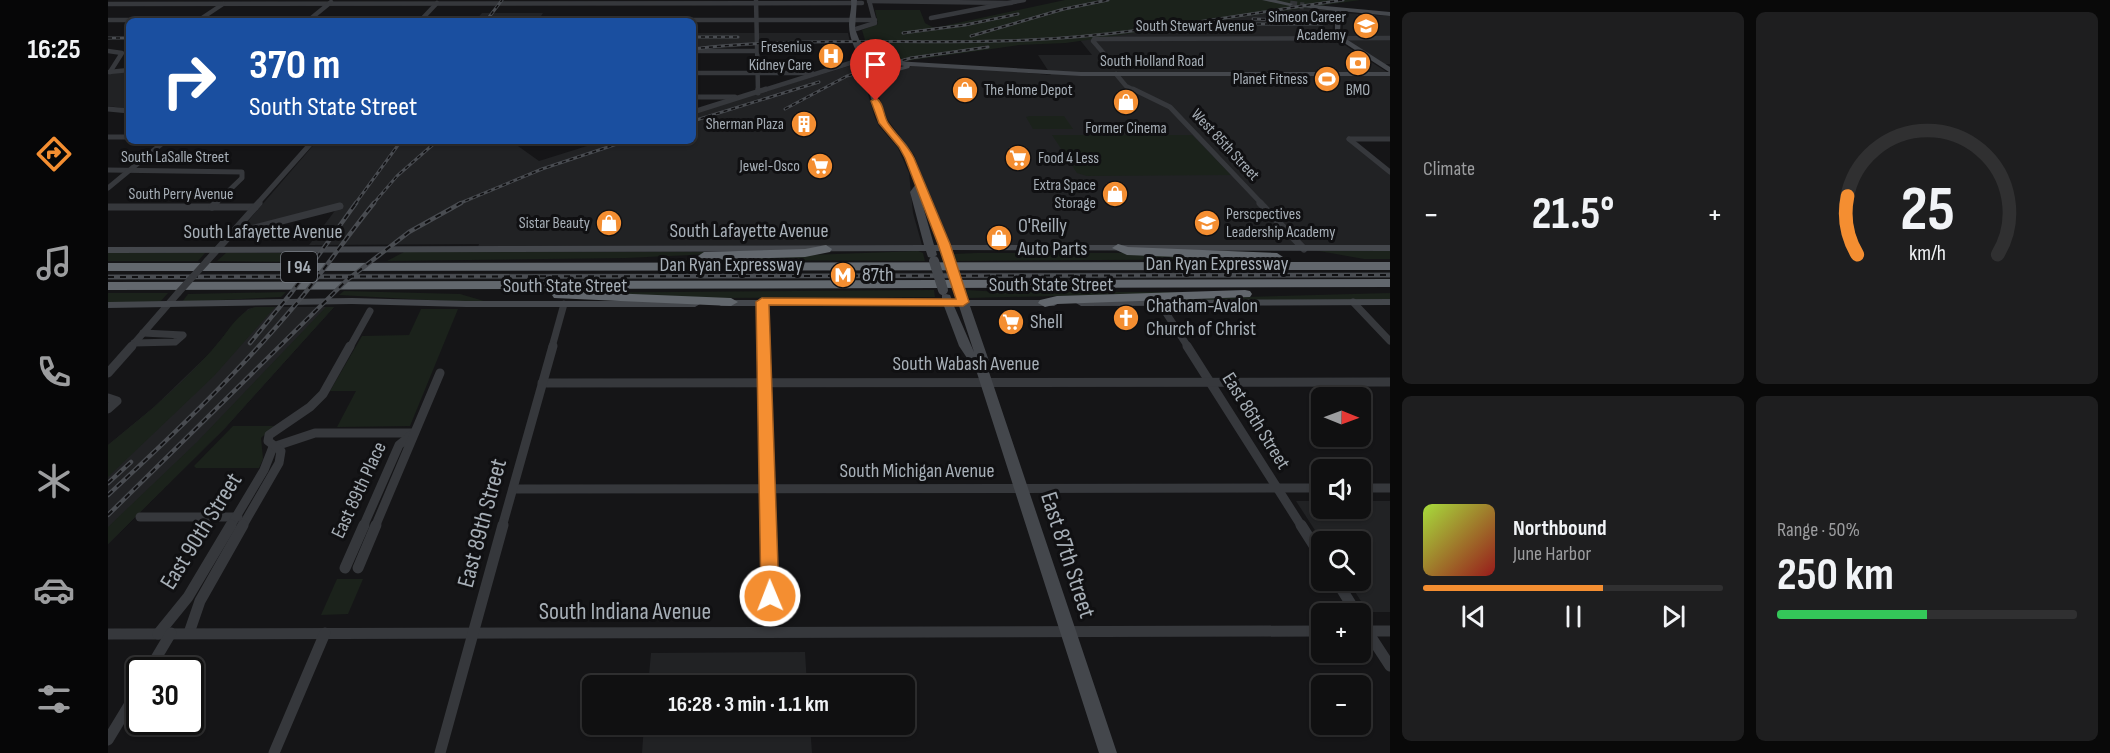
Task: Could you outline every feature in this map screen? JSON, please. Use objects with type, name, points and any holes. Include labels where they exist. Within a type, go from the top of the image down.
[{"type":"highway","points":[[1118,248],[1127,251],[1358,260],[1390,266]]},
{"type":"highway","points":[[490,267],[521,261],[791,254],[826,249]]},
{"type":"highway","name":"Dan Ryan Expressway","points":[[108,267],[1390,266]]},
{"type":"highway","name":"Dan Ryan Expressway","points":[[108,286],[1390,284]]},
{"type":"highway","points":[[428,285],[451,292],[731,302]]},
{"type":"highway","points":[[1045,303],[1057,300],[1390,291]]},
{"type":"main road","points":[[1265,0],[1292,4],[1272,0]]},
{"type":"main road","points":[[859,48],[852,29],[852,20],[862,1]]},
{"type":"main road","points":[[859,48],[856,29],[864,10],[862,1]]},
{"type":"main road","points":[[1306,6],[1338,11],[1390,14]]},
{"type":"main road","points":[[1338,11],[1336,33],[1339,38],[1390,72]]},
{"type":"main road","name":"East 87th Street","points":[[859,48],[881,118],[904,147],[919,186],[923,189],[950,261],[983,361],[984,377],[1108,753]]},
{"type":"main road","points":[[866,68],[876,60]]},
{"type":"main road","name":"South Holland Road","points":[[896,63],[974,66],[1065,74],[1390,72]]},
{"type":"main road","points":[[866,68],[914,65]]},
{"type":"main road","name":"East 87th Street","points":[[919,186],[914,192],[916,206],[957,332],[984,377]]},
{"type":"main road","name":"South Lafayette Avenue","points":[[108,250],[1390,248]]},
{"type":"main road","name":"South State Street","points":[[108,305],[352,301],[564,304],[1390,302]]},
{"type":"street","points":[[108,8],[123,0]]},
{"type":"street","points":[[201,18],[228,0]]},
{"type":"street","points":[[931,18],[1024,0]]},
{"type":"street","points":[[108,3],[862,1],[1011,3]]},
{"type":"street","points":[[862,1],[875,20]]},
{"type":"street","points":[[941,1],[949,16]]},
{"type":"street","points":[[311,18],[331,2]]},
{"type":"street","points":[[423,18],[437,2]]},
{"type":"street","points":[[542,18],[552,2]]},
{"type":"street","points":[[649,18],[654,2]]},
{"type":"street","points":[[755,2],[758,93]]},
{"type":"street","points":[[845,2],[852,20]]},
{"type":"street","points":[[108,20],[126,20]]},
{"type":"street","points":[[696,21],[875,20]]},
{"type":"street","points":[[856,29],[874,23],[875,20]]},
{"type":"street","name":"South Stewart Avenue","points":[[1106,56],[1093,41],[1094,39],[1390,38]]},
{"type":"street","points":[[108,51],[122,53],[109,72]]},
{"type":"street","points":[[696,51],[806,51]]},
{"type":"street","points":[[696,73],[815,73],[866,68]]},
{"type":"street","points":[[109,72],[126,69]]},
{"type":"street","points":[[696,111],[815,73]]},
{"type":"street","name":"West 85th Street","points":[[1116,74],[1129,88],[1170,107],[1304,249]]},
{"type":"street","points":[[696,97],[744,97]]},
{"type":"street","points":[[108,109],[126,111]]},
{"type":"street","points":[[108,137],[126,137]]},
{"type":"street","points":[[1390,139],[1349,139],[1390,172]]},
{"type":"street","points":[[108,188],[161,144]]},
{"type":"street","points":[[108,373],[310,144]]},
{"type":"street","name":"South LaSalle Street","points":[[108,170],[242,172],[242,178],[212,207]]},
{"type":"street","points":[[231,234],[340,206]]},
{"type":"street","name":"South Perry Avenue","points":[[108,207],[255,207]]},
{"type":"street","points":[[762,302],[770,632]]},
{"type":"street","name":"East 86th Street","points":[[1159,302],[1311,541]]},
{"type":"street","points":[[1353,302],[1390,341]]},
{"type":"street","name":"East 89th Street","points":[[440,753],[564,304]]},
{"type":"street","name":"East 90th Street","points":[[189,633],[200,602],[281,458],[280,451],[268,441],[274,431],[310,407],[323,394],[370,311]]},
{"type":"street","points":[[134,343],[175,342],[183,335],[143,333]]},
{"type":"street","name":"East 89th Place","points":[[358,568],[440,373]]},
{"type":"street","name":"South Wabash Avenue","points":[[543,383],[765,383],[984,377],[1210,382],[1390,382]]},
{"type":"street","points":[[108,398],[117,401],[108,409]]},
{"type":"street","points":[[273,447],[315,433],[414,433]]},
{"type":"street","name":"East 89th Place","points":[[345,568],[399,445],[414,433]]},
{"type":"street","name":"East 90th Street","points":[[158,633],[188,597],[264,470],[273,447]]},
{"type":"street","name":"South Michigan Avenue","points":[[513,489],[1311,488]]},
{"type":"street","points":[[1371,488],[1390,488]]},
{"type":"street","points":[[141,517],[248,517]]},
{"type":"street","name":"South Indiana Avenue","points":[[108,634],[1311,631]]},
{"type":"street","points":[[1371,631],[1390,631]]},
{"type":"street","points":[[157,657],[171,633]]},
{"type":"street","points":[[274,753],[325,633]]},
{"type":"street","points":[[1371,640],[1390,666]]},
{"type":"street","points":[[108,740],[126,710]]},
{"type":"shaded area","points":[[1065,0],[1360,0],[1066,43],[1019,45],[906,61],[870,57],[862,30],[878,24],[875,10],[920,10],[925,23],[934,28]]},
{"type":"shaded area","points":[[1305,7],[1334,11],[1332,37],[1390,74],[1390,138],[1350,138],[1390,171],[1390,245],[948,245],[914,155],[887,119],[872,77],[911,66],[971,68],[1051,75],[1038,55],[1092,55],[1080,40]]},
{"type":"shaded area","points":[[482,13],[543,13],[540,18],[478,18]]},
{"type":"shaded area","name":"Simeon Career Academy","points":[[1344,13],[1390,16],[1390,37],[1342,37]]},
{"type":"shaded area","points":[[696,33],[848,33],[850,42],[784,43],[696,51]]},
{"type":"shaded area","points":[[1345,39],[1390,39],[1390,64],[1384,64]]},
{"type":"shaded area","points":[[859,63],[875,118],[898,148],[909,173],[913,213],[922,245],[478,247],[479,244],[309,245],[340,204],[242,228],[314,144],[515,144],[539,161],[593,144],[696,144],[696,112]]},
{"type":"shaded area","points":[[126,71],[126,109],[108,106],[108,74]]},
{"type":"shaded area","points":[[1064,116],[1073,129],[1033,129],[1026,117]]},
{"type":"shaded area","points":[[1052,135],[1192,135],[1231,175],[1087,176],[1077,173]]},
{"type":"shaded area","points":[[918,251],[923,253],[925,261],[673,260]]},
{"type":"shaded area","points":[[1319,251],[1390,251],[1390,259],[1364,259]]},
{"type":"shaded area","points":[[404,252],[755,252],[626,258],[387,261]]},
{"type":"shaded area","points":[[108,253],[205,253],[198,261],[108,261]]},
{"type":"shaded area","points":[[226,253],[315,253],[308,262],[217,261]]},
{"type":"shaded area","points":[[1133,253],[1274,259],[955,261],[953,254]]},
{"type":"shaded area","points":[[1390,272],[1390,278],[108,280],[108,274]]},
{"type":"shaded area","points":[[934,290],[935,297],[694,298],[548,293]]},
{"type":"shaded area","points":[[966,290],[1001,292],[1230,292],[969,298]]},
{"type":"shaded area","points":[[344,291],[460,294],[484,301],[339,295]]},
{"type":"shaded area","points":[[286,292],[281,297],[182,302],[188,294]]},
{"type":"shaded area","points":[[108,293],[168,293],[160,302],[108,302]]},
{"type":"shaded area","points":[[1390,293],[1390,300],[1134,300]]},
{"type":"shaded area","points":[[256,307],[334,307],[225,428],[108,544],[108,445],[154,407],[211,352],[248,309]]},
{"type":"shaded area","points":[[256,307],[275,307],[214,376],[108,477],[108,445],[183,380],[210,352],[233,323]]},
{"type":"shaded area","points":[[326,307],[334,307],[225,428],[108,544],[108,527],[197,442]]},
{"type":"shaded area","points":[[421,309],[458,309],[410,426],[337,427],[356,391],[330,391],[362,336],[409,335]]},
{"type":"shaded area","points":[[233,426],[274,426],[261,438],[263,459],[259,468],[196,468],[194,466]]},
{"type":"shaded area","points":[[1296,501],[1311,501],[1311,519],[1371,519],[1371,501],[1390,501],[1390,612],[1371,612],[1371,603],[1362,603],[1354,591],[1371,591],[1371,531],[1316,531]]},
{"type":"shaded area","points":[[337,579],[363,579],[348,614],[321,615]]},
{"type":"shaded area","points":[[805,652],[806,675],[649,675],[651,653]]},
{"type":"shaded area","points":[[643,735],[811,735],[812,753],[642,753]]},
{"type":"tunnel","points":[[1290,4],[1304,6]]},
{"type":"tunnel","points":[[875,60],[895,63]]},
{"type":"tunnel","points":[[867,64],[869,71]]},
{"type":"railway","points":[[488,18],[502,0]]},
{"type":"railway","points":[[971,36],[1064,9],[1108,0]]},
{"type":"railway","points":[[696,49],[777,43],[986,41],[1068,37],[1186,24],[1343,0]]},
{"type":"railway","points":[[903,33],[965,25],[1018,14]]},
{"type":"railway","points":[[1253,19],[1289,20]]},
{"type":"railway","points":[[1217,24],[1322,24]]},
{"type":"railway","points":[[696,37],[738,37]]},
{"type":"railway","points":[[108,38],[126,38]]},
{"type":"railway","points":[[785,109],[847,76],[911,58],[988,47]]},
{"type":"railway","points":[[696,120],[819,82]]},
{"type":"railway","points":[[355,204],[399,144]]},
{"type":"railway","points":[[373,204],[397,176],[434,144]]},
{"type":"railway","points":[[458,204],[542,169],[617,144]]},
{"type":"railway","points":[[303,277],[356,203]]},
{"type":"railway","points":[[318,277],[374,203]]},
{"type":"railway","points":[[351,277],[409,232],[461,203]]},
{"type":"railway","points":[[351,277],[1390,275]]},
{"type":"railway","points":[[108,277],[303,277]]},
{"type":"railway","points":[[250,343],[303,277]]},
{"type":"railway","points":[[303,277],[318,277]]},
{"type":"railway","points":[[108,495],[229,378],[318,277]]},
{"type":"railway","points":[[318,277],[351,277]]},
{"type":"railway","points":[[108,515],[351,277]]},
{"type":"railway","points":[[108,483],[131,462]]},
{"type":"place","name":"Simeon Career Academy","points":[[1366,26]]},
{"type":"place","name":"Fresenius Kidney Care","points":[[831,56]]},
{"type":"place","name":"BMO","points":[[1358,63]]},
{"type":"place","name":"Planet Fitness","points":[[1327,79]]},
{"type":"place","name":"The Home Depot","points":[[965,90]]},
{"type":"place","name":"Former Cinema","points":[[1126,102]]},
{"type":"place","name":"Sherman Plaza","points":[[804,124]]},
{"type":"place","name":"Food 4 Less","points":[[1018,158]]},
{"type":"place","name":"Jewel-Osco","points":[[820,166]]},
{"type":"place","name":"Extra Space Storage","points":[[1115,194]]},
{"type":"place","name":"Sistar Beauty","points":[[609,223]]},
{"type":"place","name":"Perscpectives Leadership Academy","points":[[1207,223]]},
{"type":"place","name":"O'Reilly Auto Parts","points":[[999,238]]},
{"type":"place","name":"87th","points":[[843,275]]},
{"type":"place","name":"Chatham-Avalon Church of Christ","points":[[1126,318]]},
{"type":"place","name":"Shell","points":[[1011,322]]},
{"type":"route","points":[[770,596],[762,302],[963,302],[944,244],[923,189],[919,186],[910,158],[904,146],[883,123],[876,101]]}]
